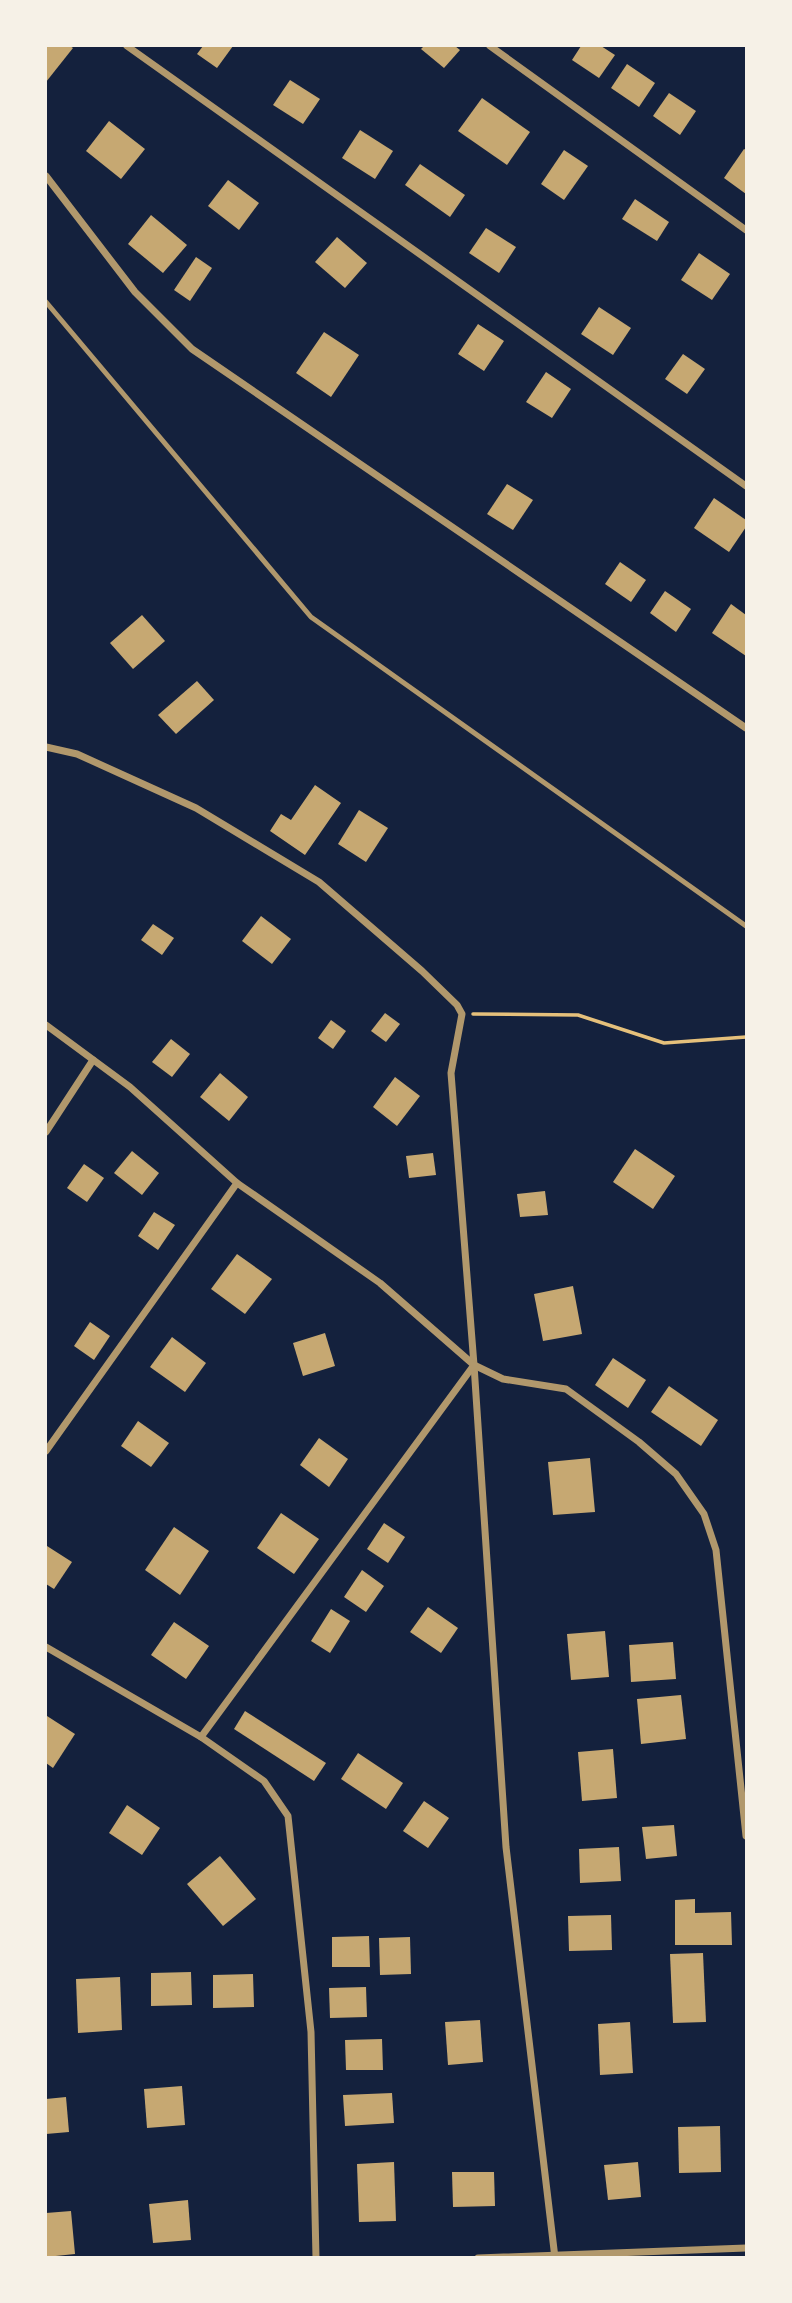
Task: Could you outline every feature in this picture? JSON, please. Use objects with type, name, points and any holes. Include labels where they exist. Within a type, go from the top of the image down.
[{"type":"street","points":[[128,46],[747,486]]},
{"type":"street","points":[[490,46],[747,230]]},
{"type":"street","points":[[46,176],[135,292],[192,349],[747,728]]},
{"type":"street","points":[[46,747],[77,754],[196,808],[319,882],[422,971],[457,1005],[462,1014],[451,1073],[474,1365],[506,1847],[555,2256]]},
{"type":"street","points":[[46,1025],[130,1087],[237,1183],[380,1283],[474,1365],[503,1380],[566,1389],[639,1442],[676,1474],[704,1514],[716,1550],[747,1836]]},
{"type":"street","points":[[46,1132],[93,1060]]},
{"type":"street","points":[[46,1451],[237,1183]]},
{"type":"street","points":[[201,1737],[474,1365]]},
{"type":"street","points":[[46,1647],[201,1737],[264,1781],[288,1816],[311,2032],[316,2258]]},
{"type":"street","points":[[478,2258],[747,2248]]},
{"type":"lane","points":[[46,302],[311,617],[747,926]]},
{"type":"path","points":[[462,1014],[578,1015],[664,1043],[747,1037]]},
{"type":"building","points":[[46,46],[73,48],[46,82]]},
{"type":"building","points":[[203,46],[233,46],[217,68],[197,54]]},
{"type":"building","points":[[424,46],[455,46],[460,50],[444,68],[421,49]]},
{"type":"building","points":[[581,46],[601,46],[615,55],[599,78],[572,60]]},
{"type":"building","points":[[627,64],[655,83],[639,107],[611,88]]},
{"type":"building","points":[[290,80],[320,99],[303,124],[273,105]]},
{"type":"building","points":[[669,93],[696,111],[680,135],[653,116]]},
{"type":"building","points":[[482,98],[530,132],[507,165],[458,131]]},
{"type":"building","points":[[109,121],[145,149],[121,179],[86,151]]},
{"type":"building","points":[[360,130],[393,151],[375,179],[342,158]]},
{"type":"building","points":[[744,149],[746,150],[746,194],[724,178]]},
{"type":"building","points":[[564,150],[588,166],[564,200],[541,184]]},
{"type":"building","points":[[420,164],[465,195],[450,217],[405,185]]},
{"type":"building","points":[[228,180],[259,203],[239,230],[208,206]]},
{"type":"building","points":[[635,199],[669,222],[657,241],[622,219]]},
{"type":"building","points":[[151,215],[187,245],[163,273],[128,244]]},
{"type":"building","points":[[486,228],[516,247],[499,273],[469,253]]},
{"type":"building","points":[[337,237],[367,263],[345,288],[315,262]]},
{"type":"building","points":[[699,253],[730,274],[712,300],[681,280]]},
{"type":"building","points":[[196,257],[212,268],[190,301],[174,290]]},
{"type":"building","points":[[599,307],[631,328],[613,355],[581,334]]},
{"type":"building","points":[[478,324],[504,341],[484,371],[458,354]]},
{"type":"building","points":[[324,332],[359,355],[331,397],[296,373]]},
{"type":"building","points":[[683,354],[705,369],[687,394],[665,379]]},
{"type":"building","points":[[546,372],[571,389],[552,418],[526,402]]},
{"type":"building","points":[[507,484],[533,500],[513,530],[487,514]]},
{"type":"building","points":[[714,498],[746,520],[746,527],[729,552],[694,528]]},
{"type":"building","points":[[620,562],[646,580],[631,602],[605,584]]},
{"type":"building","points":[[665,591],[691,609],[676,632],[650,613]]},
{"type":"building","points":[[731,604],[746,615],[746,656],[712,633]]},
{"type":"building","points":[[142,615],[165,641],[133,669],[110,643]]},
{"type":"building","points":[[197,681],[214,700],[176,734],[158,715]]},
{"type":"building","points":[[315,785],[341,803],[305,855],[270,831],[281,814],[291,820]]},
{"type":"building","points":[[359,810],[388,828],[366,862],[338,844]]},
{"type":"building","points":[[261,916],[291,939],[272,964],[242,941]]},
{"type":"building","points":[[153,924],[174,938],[162,955],[141,940]]},
{"type":"building","points":[[385,1013],[400,1024],[386,1042],[371,1031]]},
{"type":"building","points":[[331,1020],[346,1031],[333,1049],[318,1038]]},
{"type":"building","points":[[171,1039],[190,1054],[172,1077],[152,1062]]},
{"type":"building","points":[[220,1073],[248,1097],[229,1121],[200,1097]]},
{"type":"building","points":[[395,1077],[420,1096],[397,1126],[373,1107]]},
{"type":"building","points":[[635,1149],[675,1176],[653,1209],[613,1182]]},
{"type":"building","points":[[132,1151],[159,1173],[142,1195],[114,1173]]},
{"type":"building","points":[[433,1153],[436,1175],[409,1178],[406,1156]]},
{"type":"building","points":[[84,1164],[104,1178],[87,1202],[67,1188]]},
{"type":"building","points":[[545,1191],[548,1215],[520,1217],[517,1194]]},
{"type":"building","points":[[154,1212],[175,1225],[158,1250],[138,1236]]},
{"type":"building","points":[[237,1254],[272,1279],[245,1314],[211,1289]]},
{"type":"building","points":[[573,1286],[582,1334],[543,1341],[534,1294]]},
{"type":"building","points":[[90,1322],[110,1336],[94,1360],[74,1346]]},
{"type":"building","points":[[325,1333],[335,1366],[303,1376],[293,1343]]},
{"type":"building","points":[[172,1337],[206,1363],[185,1392],[150,1367]]},
{"type":"building","points":[[613,1358],[646,1380],[628,1408],[595,1385]]},
{"type":"building","points":[[669,1386],[718,1420],[701,1446],[651,1412]]},
{"type":"building","points":[[138,1421],[169,1443],[151,1467],[121,1446]]},
{"type":"building","points":[[319,1438],[348,1459],[329,1487],[300,1465]]},
{"type":"building","points":[[590,1458],[595,1512],[553,1515],[548,1462]]},
{"type":"building","points":[[281,1513],[319,1539],[294,1574],[257,1548]]},
{"type":"building","points":[[384,1523],[405,1537],[388,1563],[367,1549]]},
{"type":"building","points":[[174,1527],[209,1551],[180,1595],[145,1570]]},
{"type":"building","points":[[47,1546],[72,1562],[54,1589],[46,1584]]},
{"type":"building","points":[[362,1570],[384,1586],[366,1612],[344,1597]]},
{"type":"building","points":[[428,1607],[458,1628],[441,1653],[410,1632]]},
{"type":"building","points":[[331,1609],[350,1621],[330,1653],[311,1641]]},
{"type":"building","points":[[174,1622],[209,1646],[186,1679],[151,1655]]},
{"type":"building","points":[[605,1631],[609,1677],[571,1680],[567,1634]]},
{"type":"building","points":[[673,1642],[676,1679],[631,1682],[629,1645]]},
{"type":"building","points":[[681,1695],[686,1739],[641,1744],[637,1699]]},
{"type":"building","points":[[245,1711],[326,1763],[314,1781],[234,1729]]},
{"type":"building","points":[[47,1716],[75,1734],[53,1768],[46,1763]]},
{"type":"building","points":[[613,1749],[617,1798],[582,1801],[578,1752]]},
{"type":"building","points":[[358,1753],[403,1783],[386,1809],[341,1779]]},
{"type":"building","points":[[424,1801],[449,1818],[428,1848],[403,1831]]},
{"type":"building","points":[[127,1805],[160,1828],[142,1855],[109,1833]]},
{"type":"building","points":[[674,1825],[677,1856],[646,1859],[642,1827]]},
{"type":"building","points":[[619,1847],[621,1881],[580,1883],[579,1849]]},
{"type":"building","points":[[220,1856],[256,1899],[223,1926],[187,1884]]},
{"type":"building","points":[[695,1899],[695,1913],[731,1912],[732,1945],[675,1945],[675,1900]]},
{"type":"building","points":[[611,1915],[612,1950],[569,1951],[568,1916]]},
{"type":"building","points":[[369,1936],[370,1967],[332,1967],[332,1937]]},
{"type":"building","points":[[410,1937],[411,1974],[380,1975],[379,1938]]},
{"type":"building","points":[[703,1953],[706,2022],[673,2023],[670,1954]]},
{"type":"building","points":[[191,1972],[192,2005],[151,2006],[151,1973]]},
{"type":"building","points":[[253,1974],[254,2007],[213,2008],[213,1975]]},
{"type":"building","points":[[120,1977],[122,2030],[78,2033],[76,1979]]},
{"type":"building","points":[[366,1987],[367,2017],[330,2018],[329,1988]]},
{"type":"building","points":[[480,2020],[483,2062],[448,2065],[445,2022]]},
{"type":"building","points":[[630,2022],[633,2073],[600,2075],[598,2024]]},
{"type":"building","points":[[382,2039],[383,2070],[346,2070],[345,2040]]},
{"type":"building","points":[[182,2086],[185,2125],[147,2128],[144,2089]]},
{"type":"building","points":[[392,2093],[394,2123],[345,2126],[343,2095]]},
{"type":"building","points":[[66,2097],[69,2132],[46,2134],[46,2099]]},
{"type":"building","points":[[720,2126],[721,2172],[679,2173],[678,2127]]},
{"type":"building","points":[[394,2162],[396,2221],[359,2222],[357,2164]]},
{"type":"building","points":[[638,2162],[641,2197],[608,2200],[604,2165]]},
{"type":"building","points":[[452,2172],[494,2172],[495,2206],[453,2207]]},
{"type":"building","points":[[188,2200],[191,2240],[153,2243],[149,2204]]},
{"type":"building","points":[[71,2211],[75,2254],[46,2257],[46,2213]]}]
